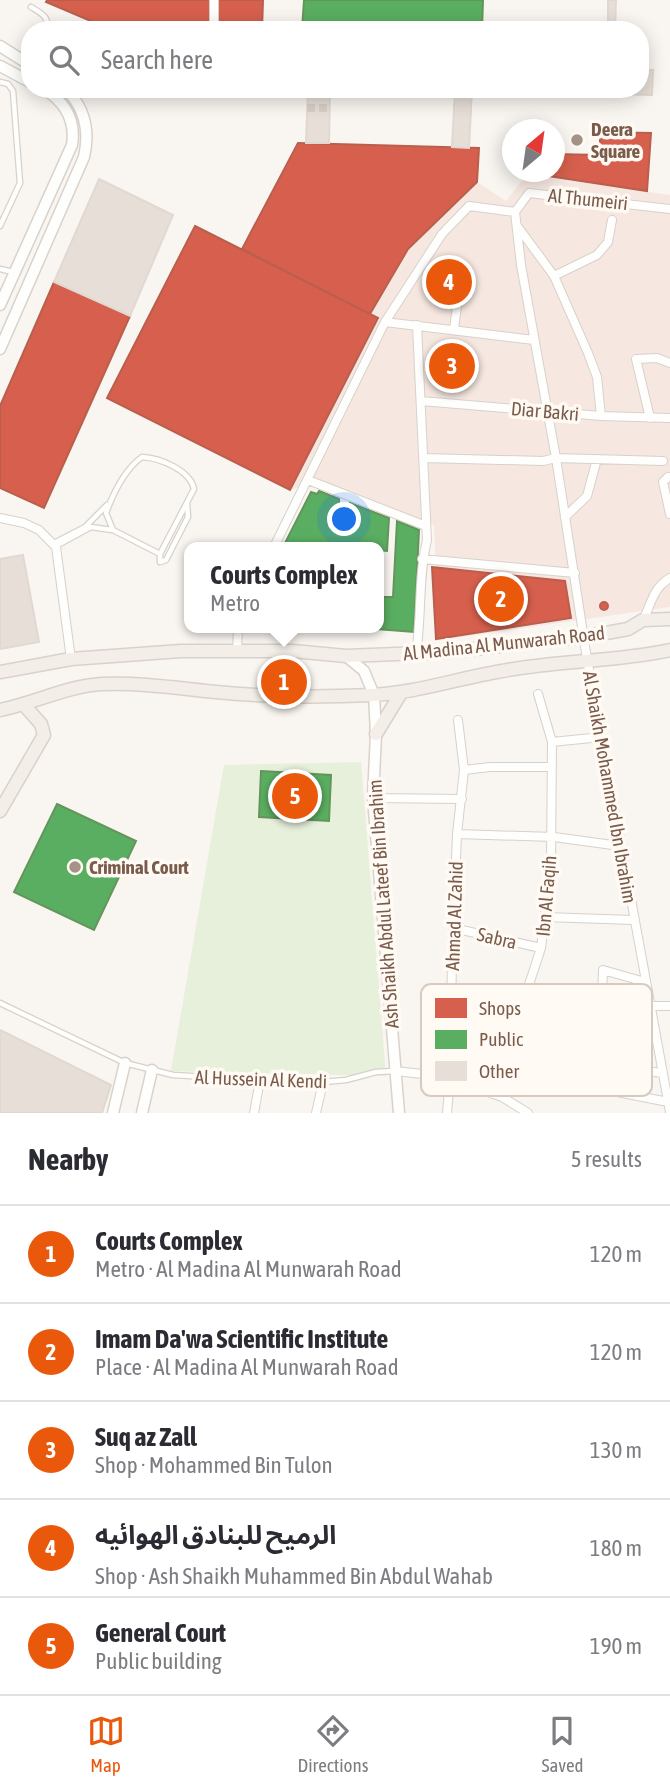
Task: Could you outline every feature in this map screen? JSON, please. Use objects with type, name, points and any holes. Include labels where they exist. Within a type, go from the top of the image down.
[{"type":"main road","name":"Al Madina Al Munwarah Road","points":[[0,672],[71,659],[181,651],[293,651],[346,656],[416,654],[584,637],[628,629],[643,620],[670,618]]},
{"type":"main road","points":[[628,629],[617,637],[615,649],[621,654],[636,657]]},
{"type":"main road","name":"Al Madina Al Munwarah Road","points":[[0,710],[24,705],[60,692],[110,684],[143,683],[238,694],[374,695],[401,692],[503,670],[587,659],[636,657],[670,650]]},
{"type":"main road","points":[[376,734],[401,692]]},
{"type":"main road","points":[[0,811],[44,735],[41,724],[24,705]]},
{"type":"street","points":[[214,0],[214,21]]},
{"type":"street","points":[[0,46],[21,59]]},
{"type":"street","points":[[0,66],[21,77]]},
{"type":"street","points":[[0,305],[69,156],[74,135],[70,116],[54,98]]},
{"type":"street","points":[[0,349],[84,157],[87,143],[84,117],[73,98]]},
{"type":"street","name":"Al Thumeiri","points":[[515,212],[529,193],[654,205],[670,209]]},
{"type":"street","points":[[276,542],[385,322],[442,234],[469,206],[515,212]]},
{"type":"street","name":"Al Shaikh Mohammed Ibn Ibrahim","points":[[515,212],[587,659],[645,982]]},
{"type":"street","points":[[554,276],[597,255],[608,242],[612,220]]},
{"type":"street","points":[[516,225],[554,276],[597,377],[601,416]]},
{"type":"street","points":[[454,329],[460,282]]},
{"type":"street","points":[[385,322],[534,340]]},
{"type":"street","points":[[416,654],[420,630],[422,559],[426,540],[417,325]]},
{"type":"street","points":[[650,418],[636,359],[657,358],[670,363]]},
{"type":"street","name":"Diar Bakri","points":[[421,401],[601,416],[670,418]]},
{"type":"street","points":[[424,458],[663,461]]},
{"type":"street","points":[[565,517],[587,496],[597,459]]},
{"type":"street","points":[[668,477],[663,482],[670,514]]},
{"type":"street","points":[[307,480],[426,526]]},
{"type":"street","points":[[0,518],[24,523],[39,530],[54,545],[71,659]]},
{"type":"street","points":[[422,559],[575,573]]},
{"type":"street","points":[[643,620],[653,593],[670,578]]},
{"type":"street","points":[[237,651],[238,633]]},
{"type":"street","points":[[346,656],[364,671],[374,695]]},
{"type":"street","name":"Ibn Al Faqih","points":[[529,984],[541,948],[551,864],[552,742],[538,694]]},
{"type":"street","name":"Ash Shaikh Abdul Lateef Bin Ibrahim","points":[[374,695],[376,734],[373,798],[399,1113]]},
{"type":"street","name":"Ahmad Al Zahid","points":[[452,984],[457,834],[464,770],[458,720]]},
{"type":"street","points":[[552,742],[601,737]]},
{"type":"street","points":[[464,770],[490,767],[552,767]]},
{"type":"street","points":[[373,798],[461,799]]},
{"type":"street","points":[[457,834],[551,837],[620,846]]},
{"type":"street","points":[[545,917],[633,919]]},
{"type":"street","name":"Sabra","points":[[453,928],[541,948]]},
{"type":"street","points":[[602,984],[603,970],[645,982]]},
{"type":"street","points":[[652,1006],[670,1006]]},
{"type":"street","name":"Al Shaikh Mohammed Ibn Ibrahim","points":[[652,1017],[662,1073],[668,1090],[670,1112]]},
{"type":"street","points":[[113,1113],[125,1063]]},
{"type":"street","points":[[142,1113],[152,1070]]},
{"type":"street","name":"Al Hussein Al Kendi","points":[[395,1071],[421,1074]]},
{"type":"street","points":[[652,1072],[662,1073]]},
{"type":"street","points":[[254,1113],[260,1080]]},
{"type":"street","points":[[316,1113],[324,1082]]},
{"type":"street","name":"Al Hussein Al Kendi","points":[[497,1096],[528,1113]]},
{"type":"street","points":[[638,1096],[668,1102]]},
{"type":"lane","points":[[31,7],[44,15],[48,21]]},
{"type":"lane","points":[[0,82],[8,84],[13,91],[20,183],[0,226]]},
{"type":"lane","points":[[0,269],[14,273]]},
{"type":"lane","points":[[54,545],[91,527],[113,530],[160,554],[160,562],[166,560],[187,517],[187,504],[194,489],[192,480],[186,474],[151,457],[142,457],[134,463],[110,502],[106,513],[113,530]]},
{"type":"lane","points":[[54,545],[85,527],[110,502]]},
{"type":"lane","name":"Al Hussein Al Kendi","points":[[0,1003],[125,1063],[173,1075],[324,1082],[395,1071]]},
{"type":"shaded area","points":[[565,180],[670,195],[670,607],[439,640],[434,525],[320,481],[290,490],[377,319],[370,314],[408,249],[477,182],[506,201],[521,182],[565,182]]},
{"type":"green space","points":[[361,762],[386,1076],[171,1071],[224,765]]},
{"type":"building: Shops","points":[[263,0],[262,21],[91,21],[46,2]]},
{"type":"building: Shops","points":[[600,132],[651,133],[647,191],[565,179],[565,154],[600,155]]},
{"type":"building: Shops","points":[[298,143],[479,148],[477,182],[408,249],[370,314],[242,249]]},
{"type":"building: Shops","points":[[195,226],[378,318],[290,490],[107,398]]},
{"type":"building: Shops","points":[[54,282],[130,316],[44,508],[0,488],[0,406]]},
{"type":"building: Shops","points":[[432,567],[565,581],[571,618],[436,639]]},
{"type":"building: Shops","points":[[604,602],[608,606],[604,610],[600,606]]},
{"type":"building: Public","points":[[304,0],[483,0],[482,21],[303,21]]},
{"type":"building: Public","points":[[319,491],[339,499],[339,528],[349,529],[350,503],[389,518],[387,551],[384,551],[384,542],[286,542],[311,492],[317,494]]},
{"type":"building: Public","points":[[397,521],[419,530],[414,632],[384,630],[384,597],[393,597]]},
{"type":"building: Public","points":[[261,771],[331,775],[329,821],[259,817]]},
{"type":"building: Public","name":"Criminal Court","points":[[57,804],[136,841],[94,930],[14,892]]},
{"type":"building: Other","points":[[608,0],[616,0],[615,21],[608,21]]},
{"type":"building: Other","points":[[649,70],[653,70],[652,95],[649,95]]},
{"type":"building: Other","points":[[308,98],[330,98],[329,143],[306,143]]},
{"type":"building: Other","points":[[455,98],[472,98],[469,148],[452,147]]},
{"type":"building: Other","points":[[99,179],[173,215],[130,316],[54,282]]},
{"type":"building: Other","points":[[23,555],[39,642],[0,649],[0,559]]},
{"type":"building: Other","points":[[0,1030],[111,1085],[102,1113],[0,1113]]},
{"type":"tunnel","points":[[307,108],[330,108]]},
{"type":"place","name":"Deera Square","points":[[577,140]]},
{"type":"place","name":"الرميح للبنادق الهوائيه","points":[[449,282]]},
{"type":"place","name":"Suq az Zall","points":[[452,366]]},
{"type":"place","name":"Imam Da'wa Scientific Institute","points":[[501,599]]},
{"type":"place","name":"Courts Complex","points":[[284,682]]},
{"type":"place","name":"General Court","points":[[295,796]]},
{"type":"place","name":"Criminal Court","points":[[75,867]]}]
